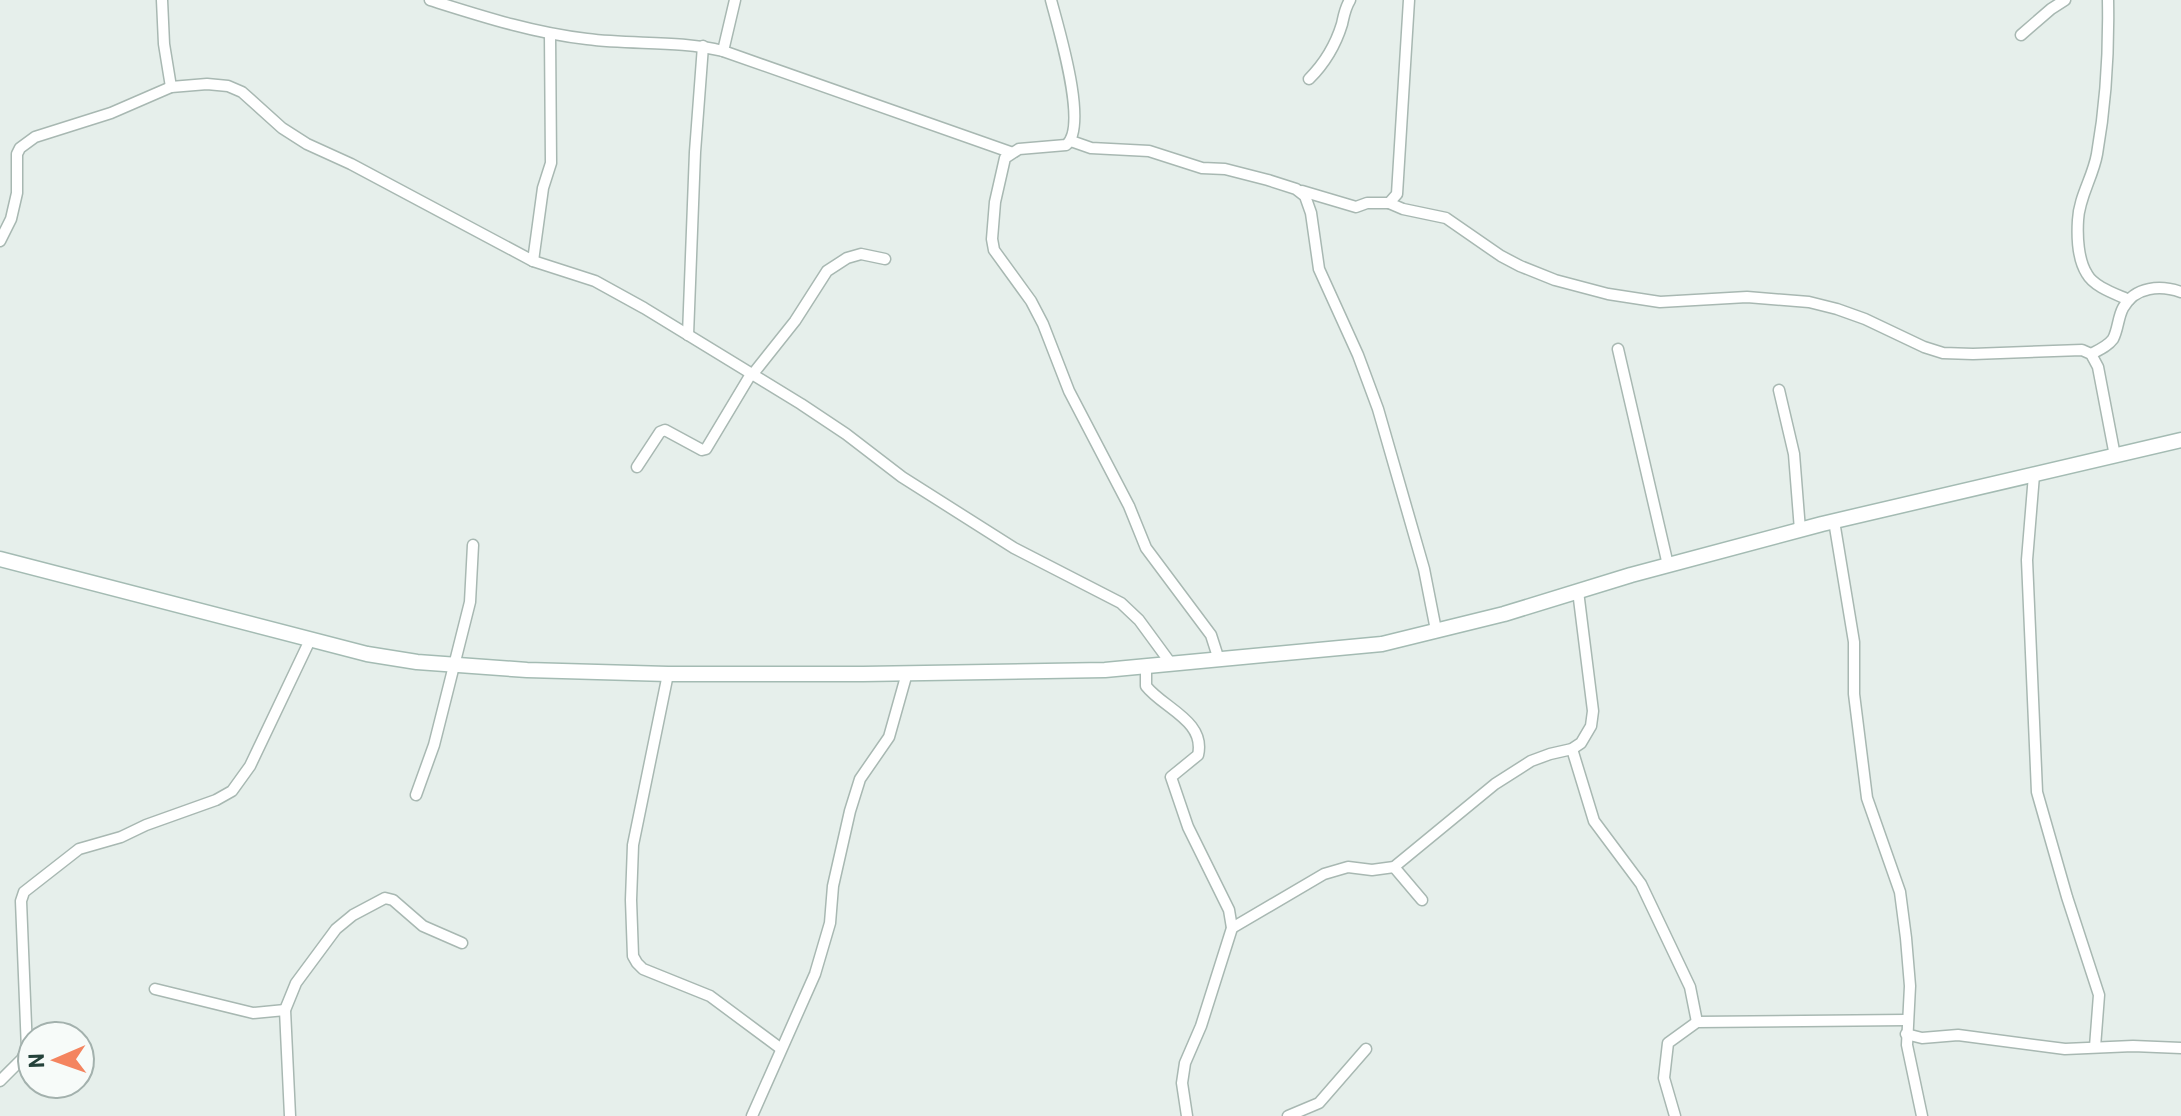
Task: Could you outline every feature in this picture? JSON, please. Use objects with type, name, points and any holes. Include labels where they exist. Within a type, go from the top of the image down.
[{"type":"main road","points":[[0,559],[367,654],[453,665],[668,674],[1105,670],[1382,644],[1504,614],[1668,565],[1834,521],[2181,440]]},
{"type":"street","points":[[162,0],[164,44],[171,87]]},
{"type":"street","points":[[430,0],[550,34],[589,40],[703,46],[723,51],[1010,152]]},
{"type":"street","points":[[723,51],[735,0]]},
{"type":"street","points":[[1051,0],[1068,66],[1074,108],[1071,141]]},
{"type":"street","points":[[1309,79],[1327,61],[1350,0]]},
{"type":"street","points":[[1389,203],[1397,194],[1409,0]]},
{"type":"street","points":[[2021,35],[2065,0]]},
{"type":"street","points":[[2108,0],[2107,79],[2097,157],[2079,210],[2078,233],[2087,274],[2092,281],[2129,300]]},
{"type":"street","points":[[533,261],[543,188],[551,163],[550,34]]},
{"type":"street","points":[[688,335],[703,46]]},
{"type":"street","points":[[0,241],[11,219],[17,193],[17,154],[35,137],[111,113],[171,87],[228,86],[242,92],[282,128],[307,144],[351,164],[533,261],[595,281],[801,404],[902,477],[1014,548],[1121,603],[1139,620],[1172,665]]},
{"type":"street","points":[[1071,141],[1061,147],[1019,149],[1005,158],[995,202],[994,250],[1031,301],[1043,324],[1069,391],[1129,506],[1146,548],[1211,635],[1219,660]]},
{"type":"street","points":[[1071,141],[1091,148],[1149,151],[1202,168],[1225,169],[1356,207],[1367,203],[1389,203],[1446,218],[1520,266],[1579,288],[1608,294],[1660,302],[1747,297],[1809,302],[1851,314],[1943,353],[2082,350],[2091,354],[2098,367],[2115,456]]},
{"type":"street","points":[[1296,189],[1305,196],[1309,205],[1319,269],[1358,355],[1378,409],[1424,569],[1436,630]]},
{"type":"street","points":[[1313,226],[1323,197]]},
{"type":"street","points":[[637,467],[660,432],[665,430],[702,450],[706,449],[751,375],[795,321],[827,271],[847,258],[861,254],[885,259]]},
{"type":"street","points":[[2091,354],[2107,346],[2114,337],[2129,300],[2153,288],[2164,287],[2181,292]]},
{"type":"street","points":[[1618,349],[1668,565]]},
{"type":"street","points":[[1779,390],[1794,454],[1800,530]]},
{"type":"street","points":[[2034,475],[2027,560],[2037,792],[2099,995],[2095,1047]]},
{"type":"street","points":[[1834,521],[1854,642],[1854,694],[1867,798],[1900,892],[1910,986],[1906,1034],[1922,1116]]},
{"type":"street","points":[[416,795],[434,745],[470,602],[473,545]]},
{"type":"street","points":[[1232,928],[1324,874],[1348,867],[1372,870],[1394,867],[1495,784],[1531,761],[1572,749],[1588,735],[1593,711],[1578,591]]},
{"type":"street","points":[[0,1081],[27,1050],[21,901],[24,892],[79,849],[121,837],[232,791],[250,766],[310,640]]},
{"type":"street","points":[[1146,667],[1146,686],[1188,722],[1200,740],[1198,755],[1171,777],[1188,827],[1229,910],[1232,928],[1201,1026],[1185,1063],[1182,1083],[1187,1116]]},
{"type":"street","points":[[752,1116],[815,974],[830,923],[833,886],[850,811],[860,779],[889,737],[907,673]]},
{"type":"street","points":[[668,674],[633,845],[633,956],[643,969],[710,996],[780,1048]]},
{"type":"street","points":[[1572,749],[1594,821],[1641,884],[1690,987],[1697,1022]]},
{"type":"street","points":[[1394,867],[1422,900]]},
{"type":"street","points":[[290,1116],[285,1010],[296,983],[336,929],[353,915],[385,898],[393,900],[423,926],[462,943]]},
{"type":"street","points":[[155,989],[253,1013],[285,1010]]},
{"type":"street","points":[[1675,1116],[1664,1078],[1668,1043],[1697,1022],[1906,1020]]},
{"type":"street","points":[[1906,1034],[1922,1038],[1958,1035],[2065,1049],[2181,1048]]},
{"type":"street","points":[[1288,1116],[1319,1103],[1366,1049]]}]
